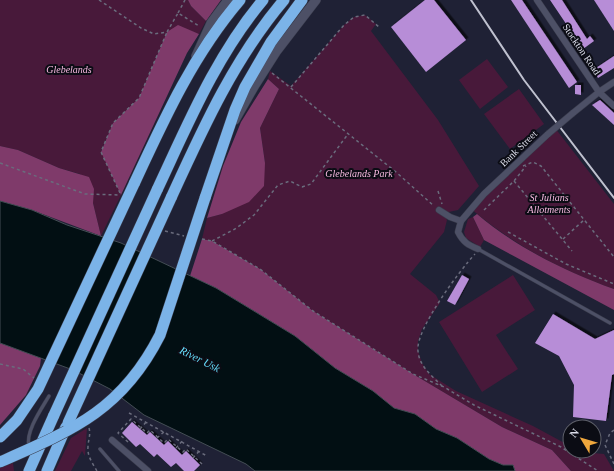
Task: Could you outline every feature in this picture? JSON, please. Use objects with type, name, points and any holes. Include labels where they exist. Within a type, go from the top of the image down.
[{"type":"highway","points":[[0,437],[16,420],[38,389],[166,113],[192,66],[240,0]]},
{"type":"highway","points":[[31,466],[156,190],[212,74],[233,40],[263,0]]},
{"type":"highway","points":[[47,471],[171,198],[231,75],[256,36],[284,0]]},
{"type":"highway","points":[[0,462],[47,442],[87,420],[104,408],[136,376],[150,355],[160,336],[205,198],[230,129],[235,110],[245,87],[271,42],[302,0]]},
{"type":"main road","points":[[192,66],[202,39],[228,0]]},
{"type":"main road","points":[[230,129],[276,52],[316,0]]},
{"type":"street","name":"Stockton Road","points":[[537,0],[599,92],[614,106]]},
{"type":"street","name":"Bank Street","points":[[461,221],[484,194],[548,134],[599,92],[614,82]]},
{"type":"street","points":[[441,212],[461,221],[458,232],[461,238],[468,245],[478,249]]},
{"type":"street","points":[[112,440],[148,471]]},
{"type":"lane","points":[[478,249],[610,323]]},
{"type":"lane","points":[[31,466],[28,440],[37,417],[49,396]]},
{"type":"lane","points":[[100,449],[119,471]]},
{"type":"path","points":[[99,0],[141,28],[154,34],[167,32]]},
{"type":"path","points":[[0,163],[85,194],[121,195],[101,152],[113,123],[139,98],[167,32],[185,0]]},
{"type":"path","points":[[178,13],[199,26]]},
{"type":"path","points":[[291,87],[344,25],[354,17],[365,15],[379,27]]},
{"type":"path","points":[[270,71],[396,172],[441,212]]},
{"type":"path","points":[[212,241],[254,215],[278,185],[290,181],[302,188],[311,184],[348,134]]},
{"type":"path","points":[[518,162],[522,166],[526,166]]},
{"type":"path","points":[[484,210],[514,181],[526,166],[534,162],[542,166],[614,258]]},
{"type":"path","points":[[514,181],[572,250]]},
{"type":"path","points":[[438,192],[441,212]]},
{"type":"path","points":[[563,239],[585,220]]},
{"type":"path","points":[[159,229],[187,236]]},
{"type":"path","points":[[508,232],[566,264],[614,284]]},
{"type":"path","points":[[195,238],[212,241],[260,269],[313,311],[413,374],[444,387],[474,405],[560,447],[598,471]]},
{"type":"path","points":[[444,387],[429,374],[422,363],[418,351],[418,341],[422,329],[454,278],[478,249]]},
{"type":"path","points":[[0,364],[23,369],[28,372],[38,384]]},
{"type":"path","points":[[129,413],[207,456]]},
{"type":"path","points":[[128,442],[118,433],[131,419],[147,433],[150,430],[164,443],[168,439],[182,452],[186,449],[202,464]]},
{"type":"path","points":[[141,429],[148,420]]},
{"type":"path","points":[[89,426],[91,432],[88,448],[90,459],[97,471]]},
{"type":"path","points":[[614,430],[610,433],[605,446],[614,464]]},
{"type":"path","points":[[158,438],[164,431]]},
{"type":"path","points":[[176,448],[184,439]]},
{"type":"path","points":[[194,457],[202,449]]},
{"type":"green space","name":"Glebelands","points":[[0,0],[188,0],[191,6],[206,21],[199,34],[190,31],[167,32],[139,98],[113,123],[101,151],[121,195],[101,236],[93,203],[93,189],[80,174],[59,168],[18,150],[0,146]]},
{"type":"green space","name":"Glebelands Park","points":[[365,15],[376,24],[371,31],[438,120],[479,186],[458,210],[444,213],[447,220],[444,232],[410,274],[436,295],[440,303],[422,329],[418,341],[418,351],[422,363],[429,374],[456,391],[533,426],[562,442],[562,459],[602,459],[602,454],[604,454],[614,471],[571,471],[552,450],[502,427],[413,374],[313,311],[260,269],[212,241],[202,239],[207,218],[222,214],[265,163],[260,128],[279,89],[268,79],[270,71],[291,86],[344,25],[354,17]]},
{"type":"green space","points":[[487,59],[508,87],[480,109],[459,80]]},
{"type":"green space","points":[[519,89],[544,124],[510,149],[484,114]]},
{"type":"green space","name":"St Julians Allotments","points":[[555,128],[614,204],[614,289],[575,274],[520,245],[470,208]]},
{"type":"green space","points":[[0,201],[32,210],[67,225],[121,243],[163,264],[515,471]]},
{"type":"green space","points":[[473,217],[484,240],[480,247],[466,238],[464,232],[468,219]]},
{"type":"green space","points":[[513,275],[535,310],[496,335],[518,369],[482,392],[439,322]]},
{"type":"green space","points":[[87,428],[85,456],[82,451],[71,471],[55,471],[71,438]]},
{"type":"green space","points":[[13,463],[14,471],[0,471],[0,468]]},
{"type":"shaded area","points":[[188,0],[221,0],[206,21],[191,6]]},
{"type":"shaded area","points":[[178,25],[199,34],[187,53],[121,195],[101,152],[113,123],[139,98],[167,32]]},
{"type":"shaded area","points":[[268,79],[279,89],[260,128],[265,163],[264,186],[249,202],[222,214],[207,218],[223,166],[241,122]]},
{"type":"shaded area","points":[[0,146],[18,150],[59,168],[89,177],[94,189],[93,203],[101,236],[32,210],[0,201]]},
{"type":"shaded area","points":[[477,214],[508,237],[542,258],[578,275],[614,289],[614,310],[484,240],[473,217]]},
{"type":"shaded area","points":[[202,239],[212,241],[260,269],[313,311],[413,374],[502,427],[552,450],[571,471],[515,471],[513,465],[503,465],[489,459],[457,438],[436,429],[415,414],[394,408],[373,391],[335,368],[295,336],[216,288],[190,276]]},
{"type":"shaded area","points":[[0,343],[41,358],[40,366],[26,395],[0,425]]},
{"type":"water","name":"River Usk","points":[[0,201],[32,210],[67,225],[121,243],[216,288],[295,336],[335,368],[373,391],[394,408],[415,414],[436,429],[457,438],[489,459],[503,465],[513,465],[515,471],[255,471],[246,464],[144,415],[110,389],[73,370],[0,343]]},
{"type":"building","points":[[425,0],[434,0],[466,40],[426,72],[391,27]]},
{"type":"building","points":[[511,0],[522,0],[577,82],[569,88]]},
{"type":"building","points":[[550,0],[562,0],[587,39],[590,36],[594,41],[583,49]]},
{"type":"building","points":[[594,0],[614,0],[614,31]]},
{"type":"building","points":[[614,56],[614,68],[598,78],[593,70]]},
{"type":"building","points":[[575,85],[581,85],[581,95],[575,94]]},
{"type":"building","points":[[600,100],[614,113],[614,125],[592,105]]},
{"type":"building","points":[[462,275],[469,279],[455,305],[447,301]]},
{"type":"building","points":[[553,314],[595,339],[614,330],[614,374],[612,375],[606,421],[602,421],[602,419],[573,417],[574,385],[559,356],[535,343]]},
{"type":"building","points":[[132,422],[147,435],[150,432],[164,445],[168,441],[182,455],[186,451],[200,465],[194,471],[184,471],[176,463],[171,467],[157,454],[154,457],[140,444],[136,447],[122,433]]},
{"type":"railway","points":[[471,0],[524,80],[614,198]]}]
